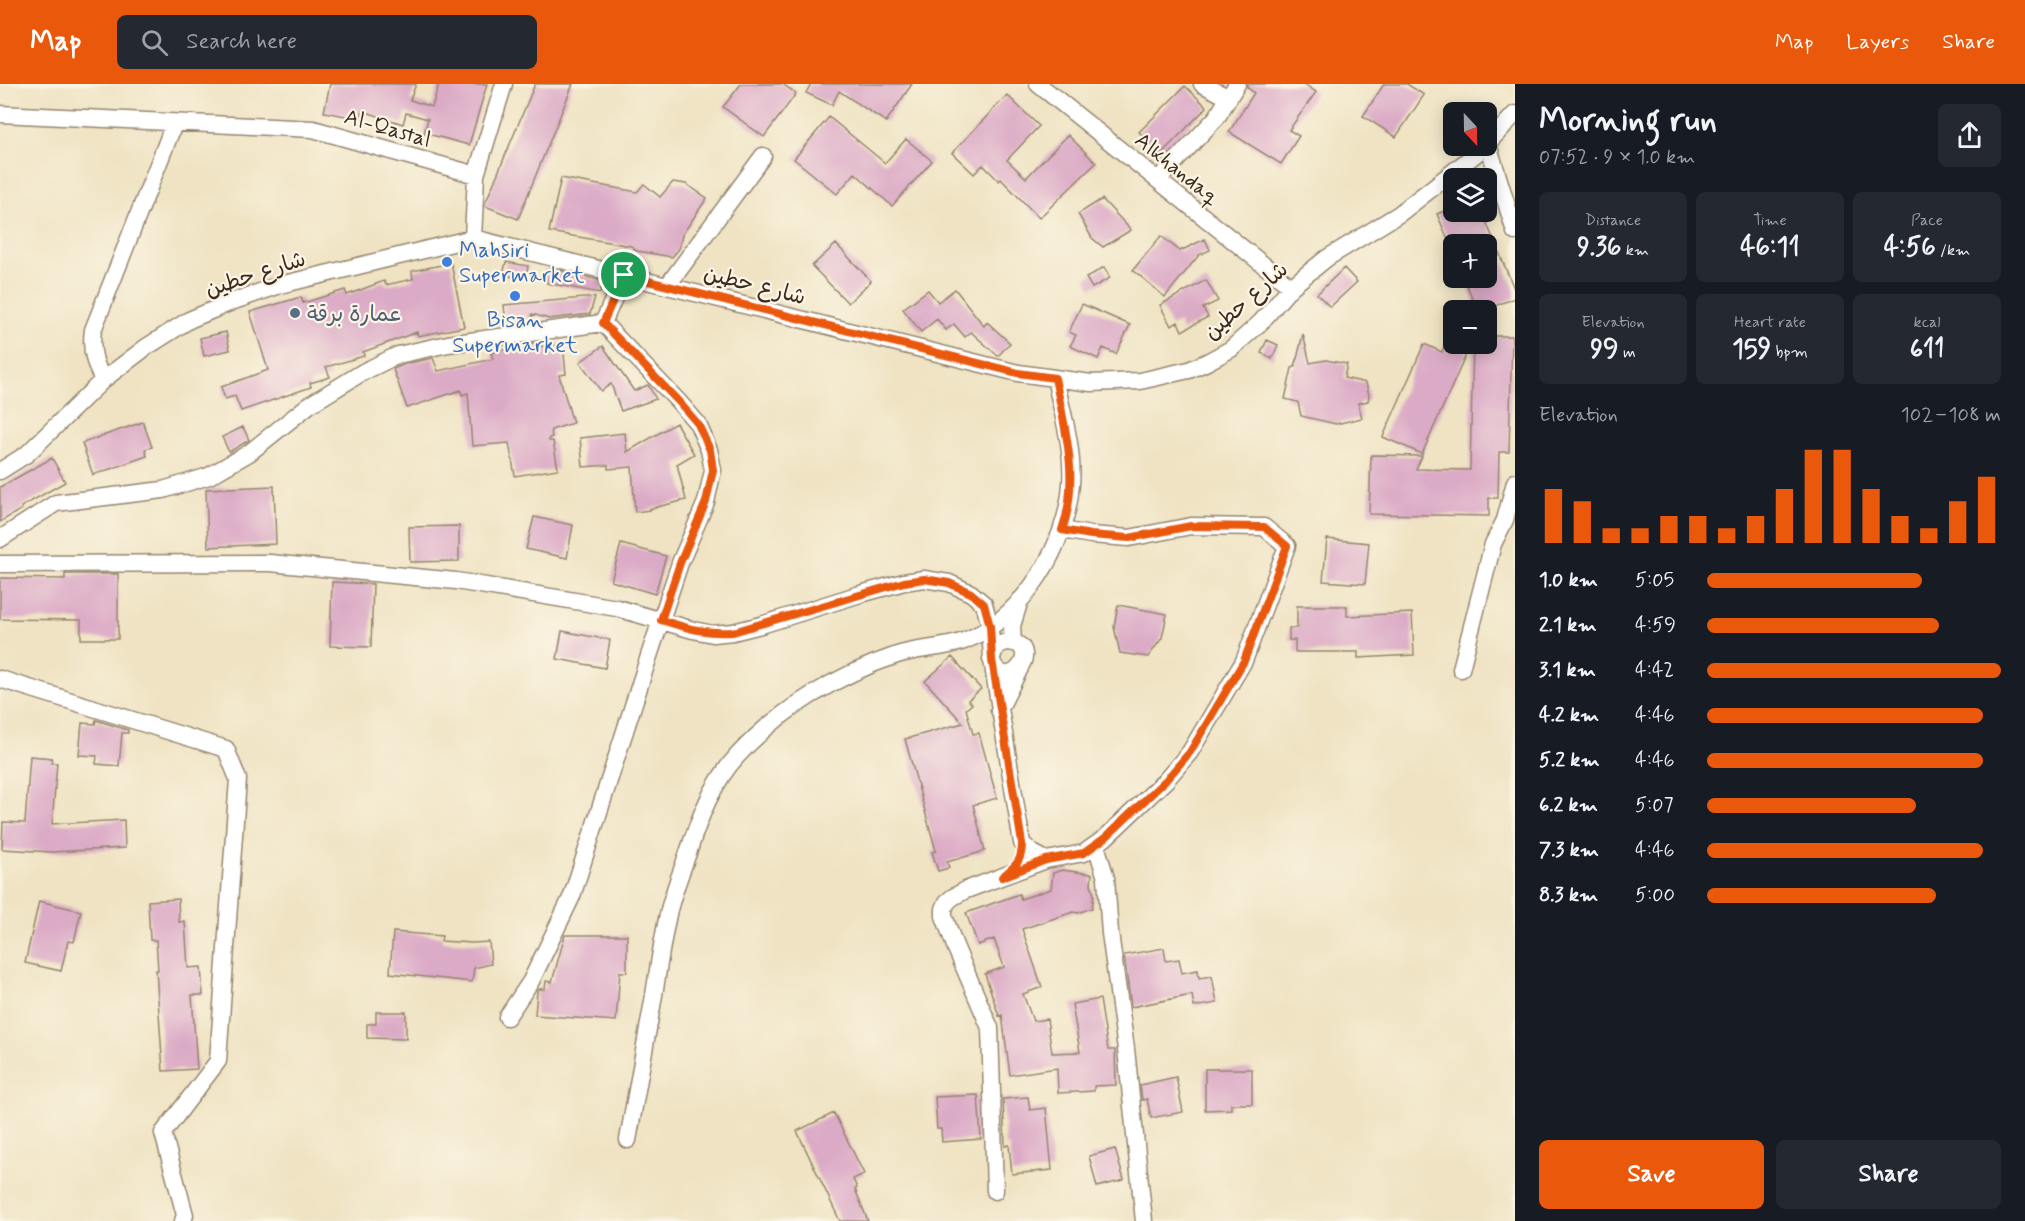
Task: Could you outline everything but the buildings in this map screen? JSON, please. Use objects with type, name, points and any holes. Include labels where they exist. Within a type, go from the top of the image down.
[{"type":"street","points":[[473,238],[476,175],[504,84]]},
{"type":"street","name":"Alkhandaq","points":[[1038,84],[1291,287]]},
{"type":"street","points":[[1158,180],[1217,117],[1233,91],[1202,84]]},
{"type":"street","name":"Al-Qastal","points":[[0,114],[313,129],[476,175]]},
{"type":"street","name":"شارع حطين","points":[[1497,134],[1515,114]]},
{"type":"street","points":[[103,380],[95,366],[91,340],[93,330],[174,124]]},
{"type":"street","points":[[668,285],[764,156]]},
{"type":"street","name":"شارع حطين","points":[[0,471],[27,454],[103,380],[145,348],[189,320],[280,285],[473,238],[1018,373],[1091,383],[1140,381],[1189,370],[1231,349],[1261,322],[1291,287],[1326,258],[1400,214],[1473,156]]},
{"type":"street","points":[[1491,156],[1515,232]]},
{"type":"street","points":[[603,323],[624,275]]},
{"type":"street","points":[[0,539],[56,503],[163,490],[209,476],[249,453],[309,405],[363,372],[398,355],[448,344],[603,323]]},
{"type":"street","points":[[507,1017],[531,981],[572,896],[680,563],[706,502],[713,470],[710,450],[698,424],[603,323]]},
{"type":"street","points":[[628,1140],[669,909],[699,820],[714,788],[737,756],[784,714],[809,696],[837,681],[898,655],[963,641],[990,626],[1021,599],[1037,579],[1055,549],[1066,518],[1071,483],[1069,448],[1055,378]]},
{"type":"street","points":[[1461,669],[1493,544],[1505,520],[1515,482]]},
{"type":"street","points":[[994,1191],[990,1028],[944,916],[947,902],[953,897],[1046,860],[1084,853],[1096,845],[1159,788],[1190,752],[1244,661],[1287,546],[1264,527],[1191,526],[1129,538],[1062,530]]},
{"type":"street","points":[[0,564],[270,563],[456,581],[617,608],[693,630],[713,633],[733,632],[904,582],[924,579],[949,583],[971,593],[984,604],[990,626],[999,710],[1022,843],[1022,857],[1002,877]]},
{"type":"street","points":[[1013,643],[1012,626],[1021,599]]},
{"type":"street","points":[[990,626],[1004,632],[1017,645],[1024,659],[999,710]]},
{"type":"street","points":[[963,641],[976,643],[984,648],[996,669],[1006,674],[1016,672],[1020,668]]},
{"type":"street","points":[[992,660],[992,654],[998,645],[1013,643]]},
{"type":"street","points":[[0,679],[226,749],[238,779],[218,1061],[163,1133],[185,1215],[183,1221]]},
{"type":"street","points":[[1022,843],[1031,852],[1046,860]]},
{"type":"street","points":[[1096,845],[1106,878],[1110,933],[1126,1049],[1144,1221]]},
{"type":"place","name":"Mahsiri Supermarket","points":[[447,262]]},
{"type":"place","name":"Bisan Supermarket","points":[[515,296]]},
{"type":"place","name":"عمارة برقة","points":[[295,313]]},
{"type":"route","points":[[624,275],[1018,373],[1055,378],[1069,448],[1071,483],[1062,530],[1129,538],[1191,526],[1264,527],[1287,546],[1244,661],[1190,752],[1166,780],[1105,838],[1084,853],[1046,860],[1002,877],[1022,857],[1022,843],[999,710],[990,626],[984,604],[971,593],[949,583],[924,579],[904,582],[733,632],[713,633],[693,630],[661,620],[680,563],[706,502],[713,470],[710,450],[698,424],[603,323],[624,275]]}]
